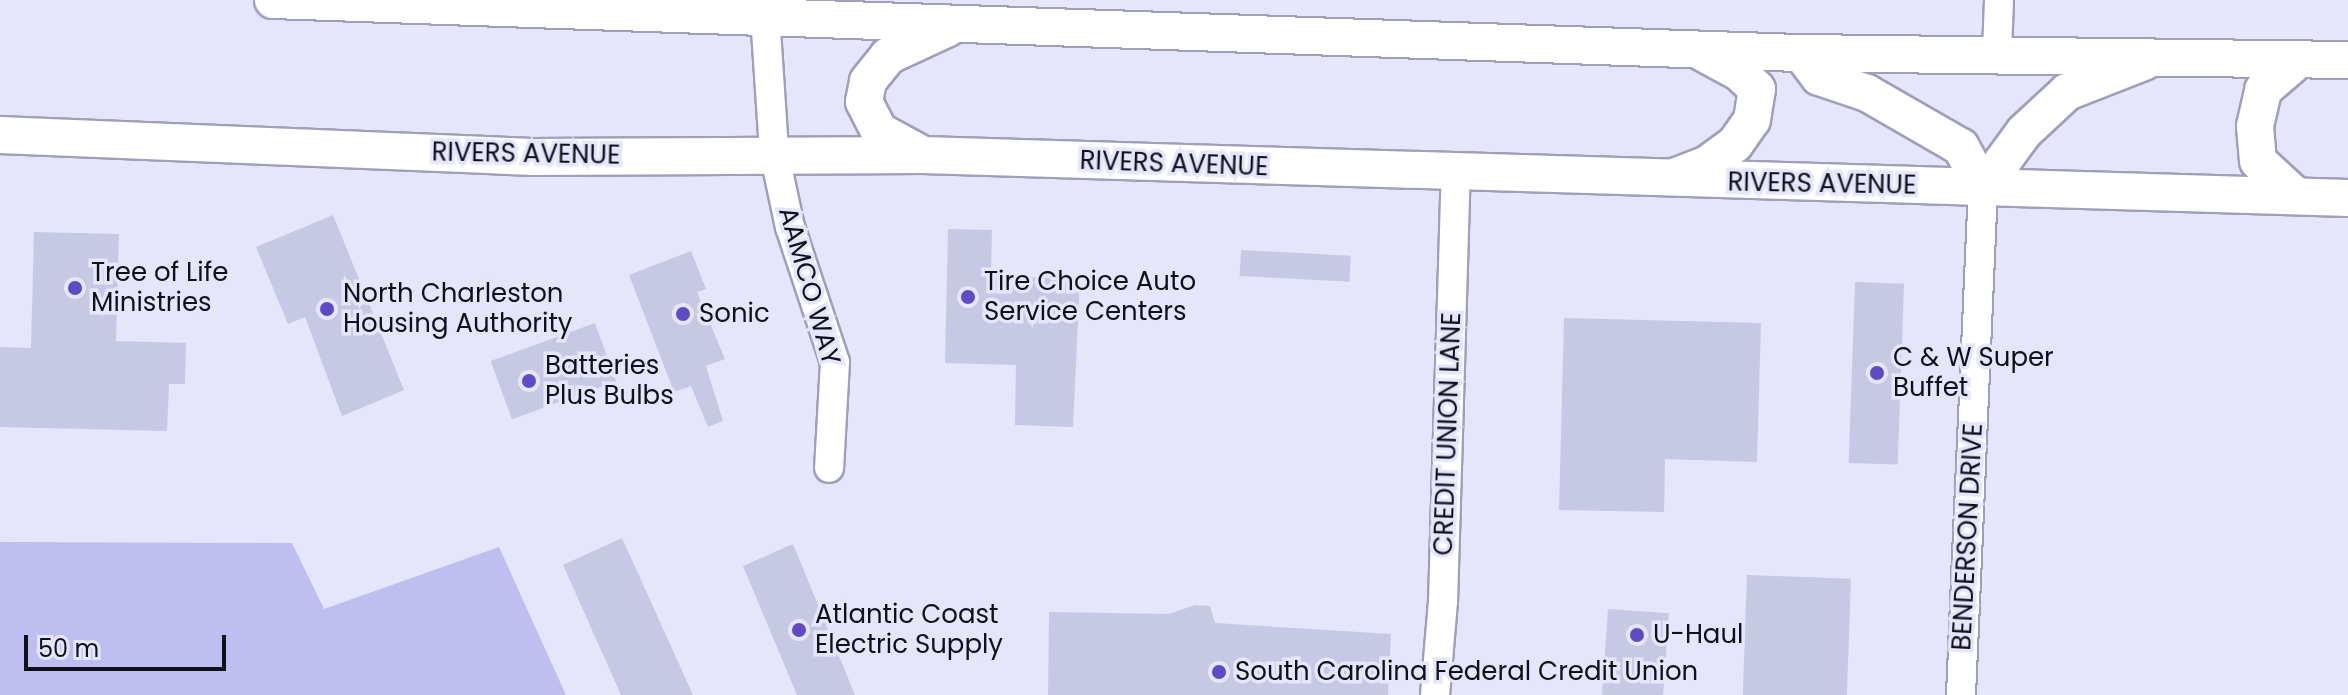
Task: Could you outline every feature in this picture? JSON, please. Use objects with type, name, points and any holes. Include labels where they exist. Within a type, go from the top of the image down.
[{"type":"main road","points":[[273,0],[766,8],[953,26],[1801,53],[1997,52],[2348,60]]},
{"type":"main road","points":[[923,155],[879,131],[864,102],[868,81],[888,56],[953,26]]},
{"type":"main road","points":[[1665,180],[1706,165],[1735,144],[1752,120],[1757,89],[1740,73],[1694,49]]},
{"type":"main road","points":[[1801,53],[1819,77],[1867,93],[1961,147],[1983,188],[2024,132],[2067,92],[2159,57]]},
{"type":"main road","points":[[2295,195],[2258,161],[2255,126],[2263,90],[2298,60]]},
{"type":"main road","name":"RIVERS AVENUE","points":[[0,135],[533,157],[774,152],[923,155],[1665,180],[2348,198]]},
{"type":"street","points":[[1997,52],[1999,0]]},
{"type":"street","name":"AAMCO WAY","points":[[766,8],[774,152],[790,227],[835,362],[829,468]]},
{"type":"street","name":"CREDIT UNION LANE","points":[[1435,695],[1443,588],[1456,173]]},
{"type":"street","name":"BENDERSON DRIVE","points":[[1961,695],[1983,188]]},
{"type":"shaded area","points":[[0,542],[292,543],[324,609],[499,547],[566,695],[0,695]]},
{"type":"building","name":"North Charleston Housing Authority","points":[[333,215],[404,390],[342,416],[305,317],[288,324],[256,247]]},
{"type":"building","points":[[948,229],[992,230],[991,276],[1080,279],[1073,427],[1015,425],[1016,365],[945,363]]},
{"type":"building","name":"Tree of Life Ministries","points":[[34,232],[119,234],[116,341],[186,343],[185,384],[169,384],[167,431],[0,427],[0,347],[31,348]]},
{"type":"building","points":[[1241,250],[1351,256],[1349,282],[1240,276]]},
{"type":"building","points":[[691,251],[706,289],[697,292],[725,359],[706,366],[723,421],[708,427],[691,386],[674,392],[629,275]]},
{"type":"building","name":"C & W Super Buffet","points":[[1855,282],[1904,284],[1898,465],[1849,463]]},
{"type":"building","points":[[1564,318],[1761,323],[1757,462],[1665,459],[1664,512],[1559,510]]},
{"type":"building","points":[[595,323],[616,381],[512,419],[491,361]]},
{"type":"building","points":[[622,538],[693,695],[621,695],[563,565]]},
{"type":"building","name":"Atlantic Coast Electric Supply","points":[[793,544],[855,695],[797,695],[743,566]]},
{"type":"building","points":[[1747,575],[1851,579],[1847,695],[1743,695]]},
{"type":"building","name":"South Carolina Federal Credit Union","points":[[1195,605],[1210,606],[1215,623],[1391,634],[1388,695],[1048,695],[1049,612],[1169,614]]},
{"type":"building","name":"U-Haul","points":[[1608,609],[1669,613],[1663,695],[1602,695]]},
{"type":"place","name":"Tree of Life Ministries","points":[[75,288]]},
{"type":"place","name":"Tire Choice Auto Service Centers","points":[[968,297]]},
{"type":"place","name":"North Charleston Housing Authority","points":[[327,309]]},
{"type":"place","name":"Sonic","points":[[683,314]]},
{"type":"place","name":"C & W Super Buffet","points":[[1877,373]]},
{"type":"place","name":"Batteries Plus Bulbs","points":[[529,381]]},
{"type":"place","name":"Atlantic Coast Electric Supply","points":[[799,630]]},
{"type":"place","name":"U-Haul","points":[[1637,635]]},
{"type":"place","name":"South Carolina Federal Credit Union","points":[[1219,672]]}]
